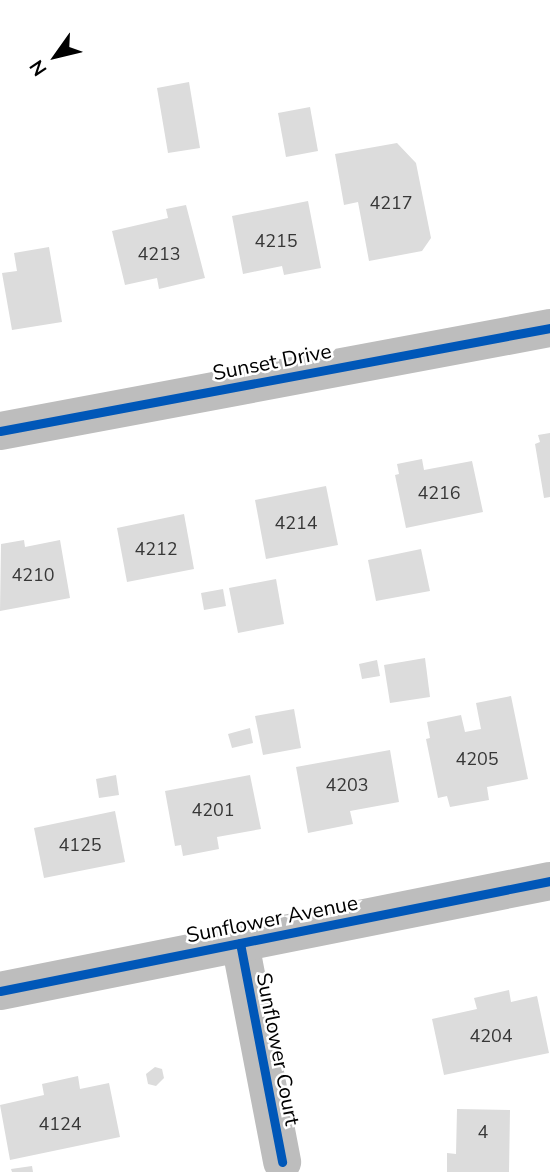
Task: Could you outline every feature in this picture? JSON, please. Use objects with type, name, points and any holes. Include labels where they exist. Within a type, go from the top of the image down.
[{"type":"street","name":"Sunset Drive","points":[[0,430],[550,328]]},
{"type":"street","name":"Sunflower Avenue","points":[[0,991],[550,881]]},
{"type":"street","name":"Sunflower Court","points":[[240,943],[282,1162]]},
{"type":"building","points":[[189,82],[200,148],[168,153],[157,88]]},
{"type":"building","points":[[310,107],[318,151],[286,157],[278,113]]},
{"type":"building","points":[[397,143],[416,163],[431,238],[422,251],[369,261],[358,202],[344,205],[335,154]]},
{"type":"building","points":[[308,201],[321,268],[284,275],[282,266],[243,274],[232,216]]},
{"type":"building","points":[[186,205],[205,278],[159,289],[157,278],[125,285],[112,231],[168,218],[166,209]]},
{"type":"building","points":[[49,247],[62,322],[12,330],[2,273],[17,271],[14,253]]},
{"type":"building","points":[[550,433],[550,497],[544,498],[535,444],[540,442],[538,435]]},
{"type":"building","points":[[422,459],[424,470],[472,461],[483,512],[406,528],[395,475],[399,474],[397,464]]},
{"type":"building","points":[[326,486],[338,545],[266,559],[255,500]]},
{"type":"building","points":[[184,514],[194,569],[127,582],[117,528]]},
{"type":"building","points":[[24,540],[25,547],[60,540],[70,598],[0,611],[1,544]]},
{"type":"building","points":[[421,549],[430,591],[376,601],[368,560]]},
{"type":"building","points":[[276,579],[284,624],[238,633],[229,588]]},
{"type":"building","points":[[223,589],[226,606],[204,610],[201,593]]},
{"type":"building","points":[[425,658],[430,697],[390,703],[384,665]]},
{"type":"building","points":[[377,660],[380,676],[362,679],[359,664]]},
{"type":"building","points":[[511,696],[528,779],[487,787],[489,800],[450,807],[447,796],[438,798],[426,739],[430,738],[427,722],[461,715],[465,732],[481,729],[476,703]]},
{"type":"building","points":[[294,709],[301,748],[263,755],[255,716]]},
{"type":"building","points":[[250,728],[253,743],[232,748],[228,734]]},
{"type":"building","points":[[390,750],[399,802],[350,811],[353,824],[308,833],[296,767]]},
{"type":"building","points":[[116,775],[119,795],[99,798],[96,779]]},
{"type":"building","points":[[250,775],[261,829],[217,837],[219,849],[183,856],[181,845],[175,846],[165,791]]},
{"type":"building","points":[[115,811],[125,862],[44,878],[34,828]]},
{"type":"building","points":[[509,990],[511,1002],[537,996],[549,1053],[444,1075],[432,1019],[477,1009],[474,998]]},
{"type":"building","points":[[155,1067],[162,1069],[164,1078],[156,1086],[148,1084],[146,1074]]},
{"type":"building","points":[[78,1076],[80,1089],[109,1083],[120,1137],[10,1160],[0,1105],[44,1095],[42,1084]]},
{"type":"building","points":[[457,1109],[510,1110],[509,1172],[447,1172],[447,1153],[456,1154]]},
{"type":"building","points":[[32,1166],[33,1172],[12,1172],[11,1169]]},
{"type":"cycle path","points":[[0,431],[550,328]]},
{"type":"cycle path","points":[[0,991],[550,881]]},
{"type":"cycle path","points":[[240,943],[282,1162]]}]
